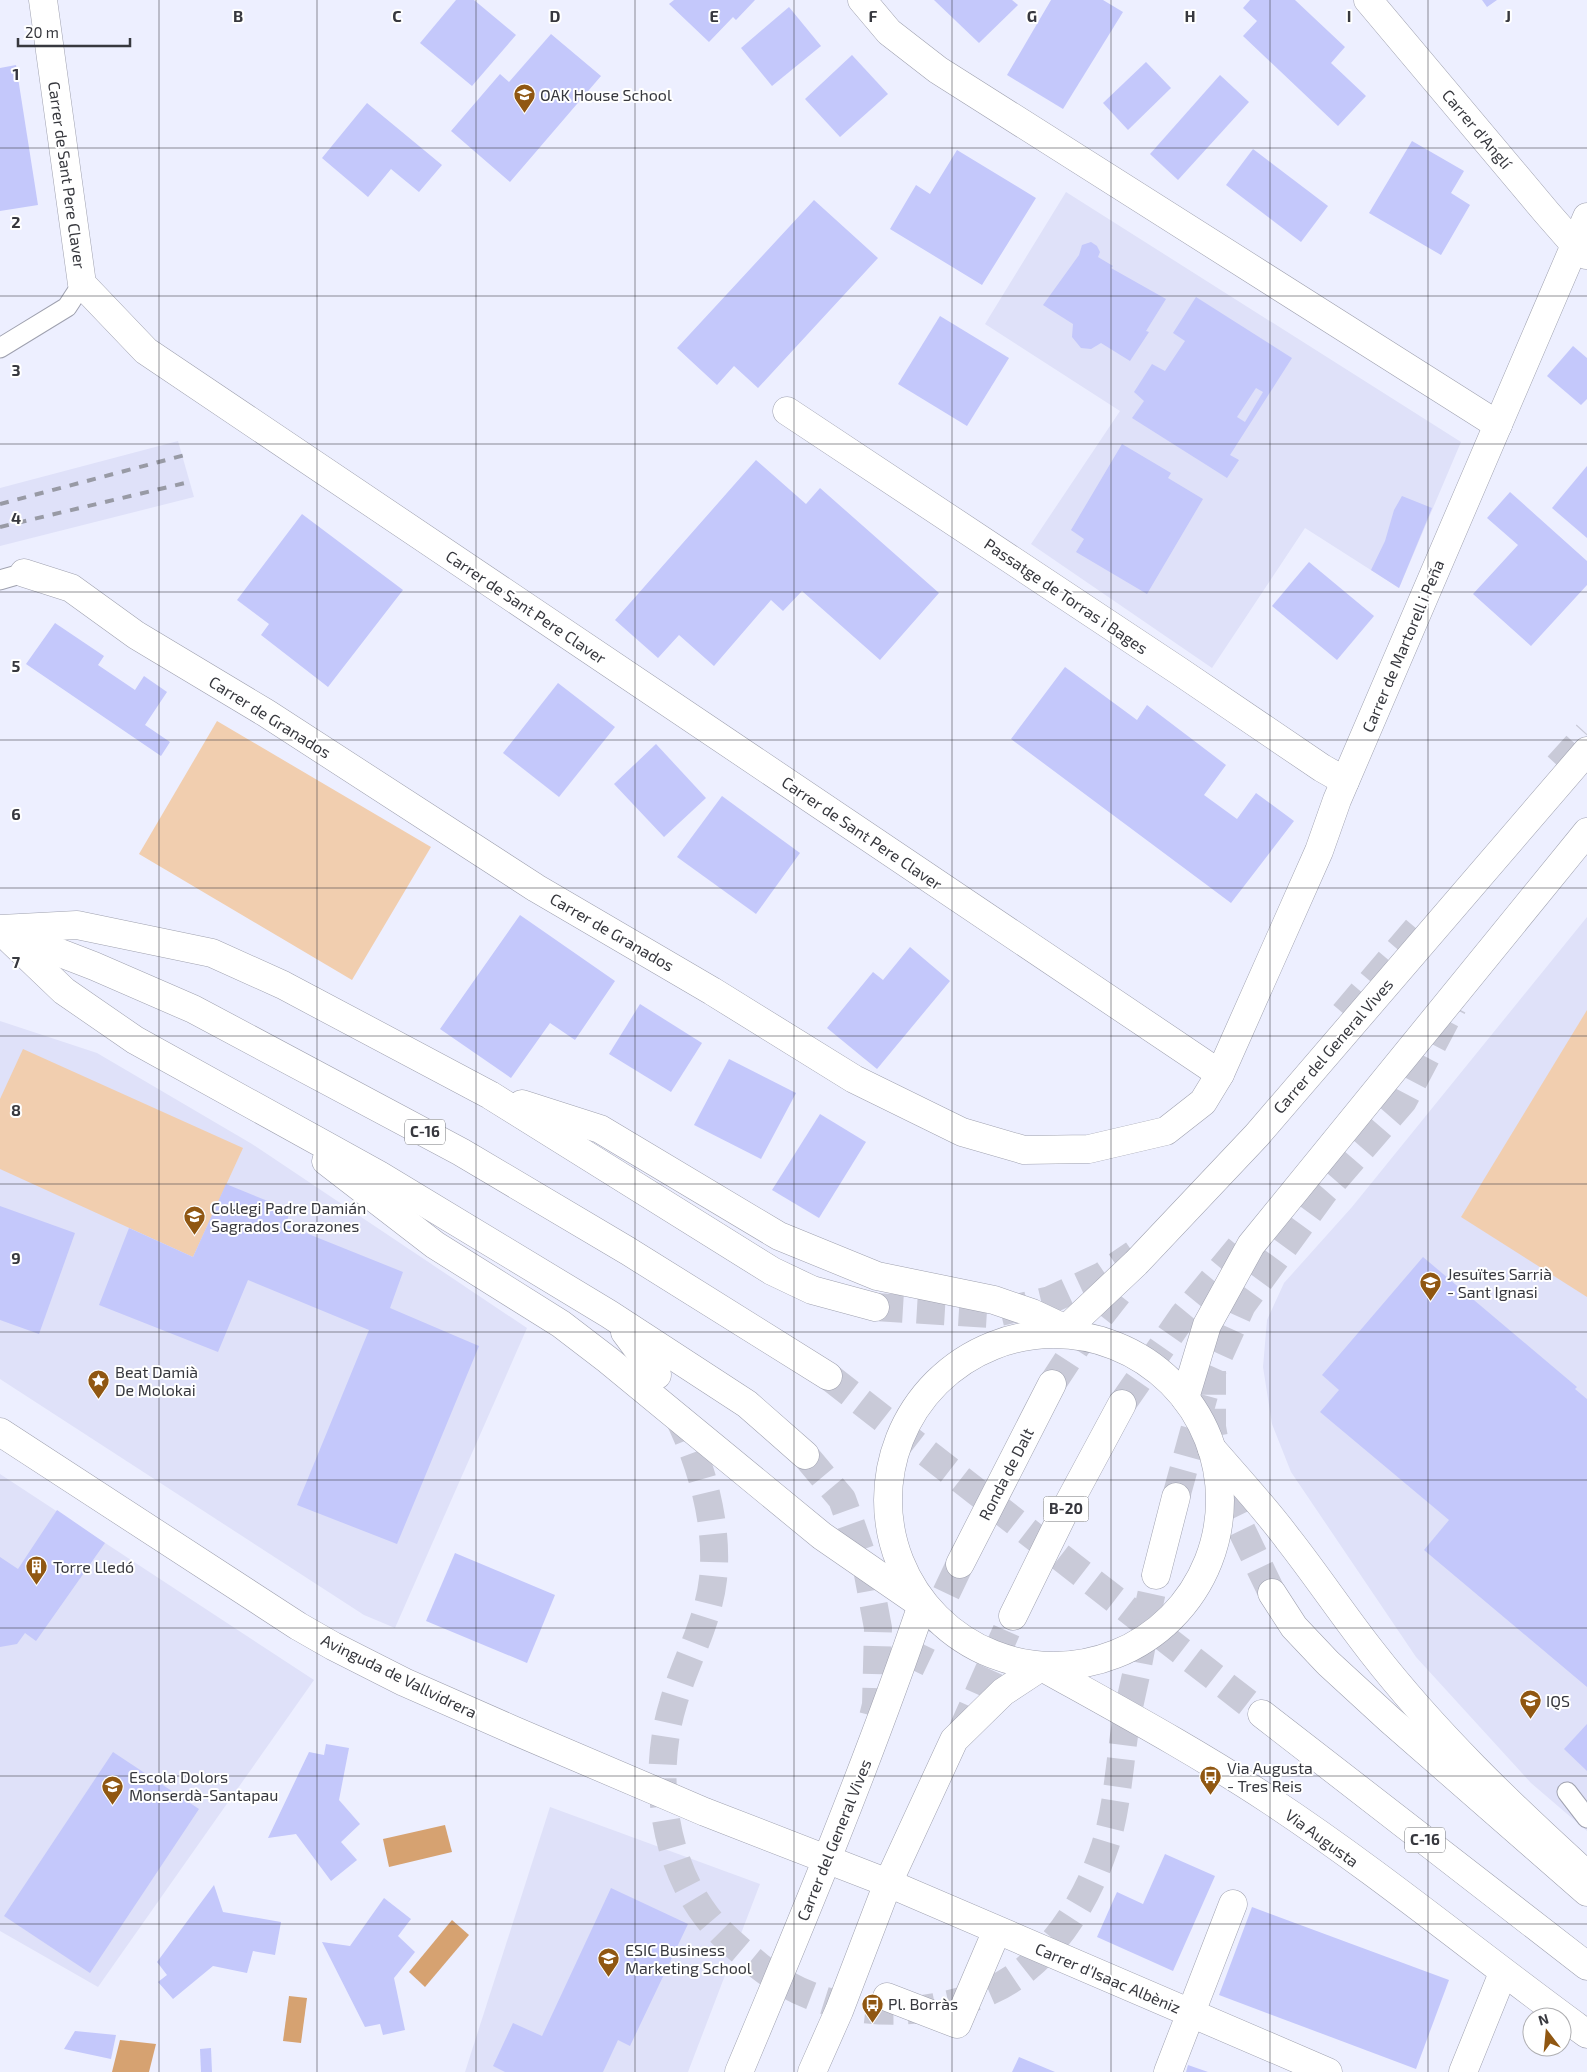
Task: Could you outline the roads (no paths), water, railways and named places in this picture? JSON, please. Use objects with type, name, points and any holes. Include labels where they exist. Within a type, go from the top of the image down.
[{"type":"main road","name":"Carrer de Sant Pere Claver","points":[[43,0],[82,284],[146,351],[1220,1074]]},
{"type":"main road","points":[[862,0],[889,32],[938,70],[1498,425]]},
{"type":"main road","name":"Carrer d'Anglí","points":[[1368,0],[1581,251]]},
{"type":"main road","name":"Carrer de Martorell i Peña","points":[[1220,1074],[1319,851],[1345,781],[1498,425],[1581,251],[1587,217]]},
{"type":"main road","name":"Passatge de Torras i Bages","points":[[787,411],[1180,671],[1322,768],[1345,781]]},
{"type":"main road","name":"Carrer de Granados","points":[[12,577],[71,588],[136,635],[266,713],[536,888],[712,991],[854,1079],[962,1132],[1024,1150],[1089,1149],[1166,1131],[1203,1102],[1220,1074]]},
{"type":"main road","name":"Carrer del General Vives","points":[[1066,1329],[1136,1263],[1257,1135],[1587,751]]},
{"type":"main road","points":[[1185,1398],[1207,1325],[1251,1245],[1587,832]]},
{"type":"main road","points":[[0,930],[77,925],[212,953],[283,985],[490,1095],[772,1271],[812,1290],[875,1307]]},
{"type":"main road","points":[[0,930],[64,991],[135,1040],[379,1175],[609,1314],[747,1404],[805,1455]]},
{"type":"main road","name":"C-16","points":[[0,930],[94,966],[193,1009],[461,1152],[628,1251],[828,1376]]},
{"type":"main road","points":[[237,1095],[396,1213],[435,1245],[561,1324],[616,1366],[822,1536],[922,1605],[942,1626],[975,1648],[1013,1664],[1064,1668],[1086,1664],[1118,1655],[1161,1629],[1194,1592],[1214,1547],[1221,1519],[1212,1449],[1201,1422],[1185,1398],[1158,1371],[1127,1349],[1096,1336],[1066,1329],[1032,1313],[994,1300],[877,1276],[788,1240],[600,1129],[542,1109],[490,1095]]},
{"type":"main road","points":[[609,1314],[637,1346],[657,1375]]},
{"type":"main road","points":[[922,1605],[901,1566],[888,1522],[886,1499],[891,1462],[904,1427],[924,1396],[944,1376],[983,1350],[1015,1338],[1066,1329]]},
{"type":"main road","name":"Ronda de Dalt","points":[[960,1564],[1052,1384]]},
{"type":"main road","name":"B-20","points":[[1012,1616],[1065,1510],[1122,1404]]},
{"type":"main road","name":"Avinguda de Vallvidrera","points":[[0,1432],[298,1626],[333,1646],[404,1682],[550,1746],[699,1809],[888,1883]]},
{"type":"main road","points":[[1212,1449],[1288,1538],[1372,1652],[1412,1700],[1466,1760],[1537,1830],[1587,1874]]},
{"type":"main road","points":[[1156,1575],[1176,1497]]},
{"type":"main road","points":[[1272,1593],[1294,1626],[1328,1663],[1389,1719],[1587,1892]]},
{"type":"main road","name":"Carrer del General Vives","points":[[739,2072],[828,1859],[889,1702],[922,1605]]},
{"type":"main road","points":[[812,2072],[839,2011],[888,1883],[954,1740],[1004,1692],[1041,1667]]},
{"type":"main road","name":"Via Augusta","points":[[1041,1667],[1127,1714],[1271,1801],[1398,1892],[1503,1973],[1587,2034]]},
{"type":"main road","name":"C-16","points":[[1262,1714],[1587,1966]]},
{"type":"main road","name":"Carrer d'Isaac Albèniz","points":[[888,1883],[1328,2072]]},
{"type":"main road","points":[[1168,2072],[1233,1904]]},
{"type":"main road","points":[[887,1997],[957,2024],[992,1942]]},
{"type":"main road","points":[[1463,2072],[1503,1973]]},
{"type":"lane","points":[[0,348],[67,307],[82,284]]},
{"type":"lane","points":[[1567,1792],[1587,1818]]},
{"type":"tunnel","points":[[1558,766],[1587,734]]},
{"type":"tunnel","points":[[1344,1014],[1425,919]]},
{"type":"tunnel","points":[[1272,1593],[1232,1510],[1220,1470],[1212,1427],[1212,1371],[1242,1305],[1324,1192],[1403,1101],[1453,1006]]},
{"type":"tunnel","points":[[1122,1404],[1183,1316],[1248,1237]]},
{"type":"tunnel","points":[[875,1307],[992,1314],[1050,1300],[1102,1276],[1134,1254]]},
{"type":"tunnel","points":[[1052,1384],[1076,1347],[1119,1292]]},
{"type":"tunnel","points":[[828,1376],[1262,1714]]},
{"type":"tunnel","points":[[1176,1497],[1204,1395]]},
{"type":"tunnel","points":[[677,1414],[701,1473],[711,1516],[714,1558],[713,1579],[706,1611],[678,1688],[667,1731],[663,1758],[663,1786],[665,1815],[671,1842],[680,1869],[692,1894],[719,1931],[759,1966],[779,1980],[822,2000],[869,2010],[893,2011],[916,2010],[965,2000],[990,1991],[1011,1980],[1030,1966],[1062,1930],[1076,1911],[1087,1889],[1097,1868],[1109,1832],[1115,1803],[1126,1721],[1156,1575]]},
{"type":"tunnel","points":[[805,1455],[842,1499],[867,1569],[878,1628],[876,1705],[870,1729]]},
{"type":"tunnel","points":[[910,1669],[960,1564]]},
{"type":"tunnel","points":[[961,1733],[1013,1616]]},
{"type":"railway","points":[[0,504],[185,455]]},
{"type":"railway","points":[[0,527],[185,483]]},
{"type":"place","name":"OAK House School","points":[[524,114]]},
{"type":"place","name":"Col·legi Padre Damián Sagrados Corazones","points":[[195,1236]]},
{"type":"place","name":"Jesuïtes Sarrià - Sant Ignasi","points":[[1431,1302]]},
{"type":"place","name":"Beat Damià De Molokai","points":[[99,1400]]},
{"type":"place","name":"Torre Lledó","points":[[37,1586]]},
{"type":"place","name":"IQS","points":[[1530,1720]]},
{"type":"place","name":"Via Augusta - Tres Reis","points":[[1211,1796]]},
{"type":"place","name":"Escola Dolors Monserdà-Santapau","points":[[113,1805]]},
{"type":"place","name":"ESIC Business Marketing School","points":[[609,1978]]},
{"type":"place","name":"Pl. Borràs","points":[[872,2023]]}]
